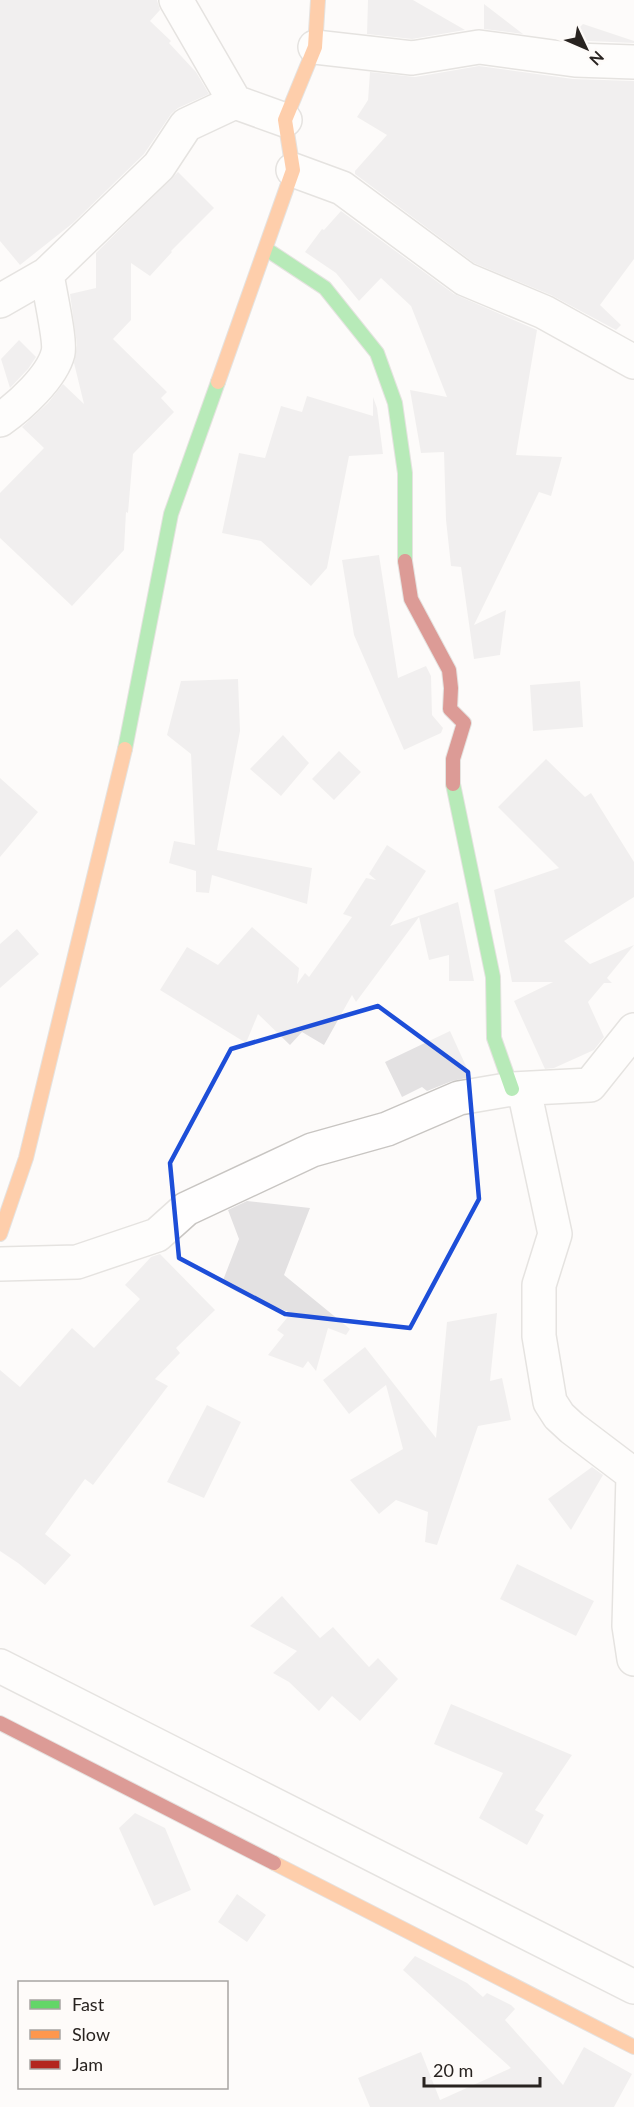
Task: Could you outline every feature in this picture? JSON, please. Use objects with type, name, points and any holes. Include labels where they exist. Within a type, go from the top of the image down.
[{"type":"street","points":[[176,0],[235,102],[285,120]]},
{"type":"street","points":[[0,1234],[26,1158],[128,735],[171,514],[293,170],[285,120],[315,46],[318,0]]},
{"type":"street","points":[[315,46],[412,58],[479,47],[575,60],[634,62]]},
{"type":"street","points":[[0,301],[47,274],[159,166],[186,125],[235,102]]},
{"type":"street","points":[[293,170],[342,188],[465,279],[544,312],[634,362]]},
{"type":"street","points":[[266,249],[325,288],[377,353],[395,403],[405,473],[405,565],[411,599],[449,669],[450,709],[464,723],[453,759],[453,786],[493,977],[494,1038],[518,1090],[555,1234],[538,1285],[538,1336],[550,1402],[559,1416],[572,1428],[634,1475],[629,1626],[634,1659]]},
{"type":"street","points":[[0,420],[13,411],[49,373],[58,351],[47,274]]},
{"type":"street","points":[[0,1264],[77,1262],[157,1235],[186,1209],[312,1150],[387,1129],[459,1098],[518,1090],[590,1085],[634,1030]]},
{"type":"street","points":[[0,1666],[634,1987]]},
{"type":"street","points":[[0,1723],[634,2047]]},
{"type":"highlighted area","points":[[378,1006],[468,1072],[479,1199],[410,1328],[285,1314],[179,1258],[170,1163],[231,1049]]},
{"type":"building","points":[[0,0],[157,0],[160,10],[150,21],[171,41],[169,43],[196,72],[209,94],[178,108],[171,114],[144,154],[73,223],[20,265],[0,241]]},
{"type":"building","points":[[368,0],[413,0],[465,30],[412,39],[367,34]]},
{"type":"building","points":[[484,4],[523,34],[484,29]]},
{"type":"building","points":[[583,24],[634,41],[634,43],[567,40]]},
{"type":"building","points":[[479,66],[573,79],[634,81],[634,259],[600,305],[621,325],[616,330],[551,295],[474,263],[355,174],[355,171],[387,135],[357,117],[368,100],[370,72],[415,77]]},
{"type":"building","points":[[178,172],[214,208],[171,251],[150,276],[131,263],[131,320],[113,339],[167,392],[161,398],[174,412],[133,454],[124,550],[72,606],[0,538],[0,493],[44,448],[22,427],[48,403],[63,384],[84,404],[74,363],[77,345],[70,294],[96,288],[96,253]]},
{"type":"building","points":[[341,211],[454,294],[537,330],[516,455],[562,457],[551,496],[539,492],[474,625],[506,610],[500,655],[474,659],[461,567],[451,566],[446,520],[444,452],[421,453],[410,390],[447,397],[411,306],[381,278],[359,301],[336,273],[305,252],[322,229],[324,230]]},
{"type":"building","points":[[19,340],[36,357],[10,388],[1,359]]},
{"type":"building","points":[[307,396],[373,416],[373,397],[377,408],[383,454],[349,456],[327,568],[311,586],[261,541],[222,533],[239,453],[265,458],[281,406],[302,412]]},
{"type":"building","points":[[379,555],[398,678],[426,666],[431,676],[432,715],[443,728],[441,733],[404,750],[354,635],[342,560]]},
{"type":"building","points":[[238,679],[240,731],[217,850],[312,868],[307,904],[212,875],[209,893],[196,892],[196,871],[169,863],[174,841],[195,845],[191,754],[167,735],[181,681]]},
{"type":"building","points":[[580,681],[583,727],[533,731],[530,685]]},
{"type":"building","points":[[283,735],[309,763],[281,796],[250,769]]},
{"type":"building","points":[[339,751],[361,772],[334,800],[312,779]]},
{"type":"building","points":[[546,759],[585,797],[591,793],[634,862],[634,897],[564,941],[590,964],[634,945],[607,978],[612,983],[604,983],[588,1002],[604,1037],[594,1050],[554,1068],[545,1069],[514,1001],[553,982],[512,982],[494,890],[559,868],[498,807]]},
{"type":"building","points":[[0,778],[38,812],[0,857]]},
{"type":"building","points":[[387,845],[426,871],[390,926],[458,902],[474,981],[449,981],[449,955],[429,960],[419,917],[356,1002],[352,995],[324,1045],[302,1032],[290,1045],[258,1014],[246,1043],[160,990],[187,947],[218,965],[252,927],[299,968],[297,984],[305,973],[309,977],[352,917],[343,914],[366,878],[376,880],[369,874]]},
{"type":"building","points":[[17,929],[39,954],[0,988],[0,944]]},
{"type":"building","points":[[450,1031],[471,1077],[452,1081],[427,1091],[422,1087],[402,1097],[385,1062]]},
{"type":"building","points":[[247,1201],[310,1208],[284,1275],[350,1329],[346,1335],[328,1328],[316,1371],[308,1361],[303,1368],[268,1355],[284,1335],[277,1330],[291,1313],[237,1292],[222,1283],[239,1239],[228,1210]]},
{"type":"building","points":[[160,1254],[215,1310],[176,1348],[180,1353],[155,1379],[168,1386],[93,1485],[85,1479],[45,1534],[71,1555],[45,1585],[0,1551],[0,1370],[20,1387],[72,1328],[94,1348],[140,1299],[125,1285],[151,1257]]},
{"type":"building","points":[[497,1313],[490,1381],[502,1378],[511,1420],[478,1426],[437,1545],[425,1542],[428,1512],[396,1500],[379,1514],[350,1480],[403,1449],[386,1385],[349,1414],[323,1380],[365,1347],[436,1438],[447,1322]]},
{"type":"building","points":[[207,1405],[241,1422],[204,1498],[167,1482]]},
{"type":"building","points":[[592,1467],[603,1475],[571,1530],[548,1499]]},
{"type":"building","points":[[517,1564],[594,1601],[576,1636],[500,1599]]},
{"type":"building","points":[[282,1596],[320,1638],[333,1627],[369,1667],[378,1658],[398,1679],[360,1721],[332,1696],[319,1711],[289,1682],[273,1673],[297,1651],[250,1626]]},
{"type":"building","points":[[451,1704],[572,1755],[535,1810],[544,1815],[527,1845],[479,1818],[503,1773],[434,1744]]},
{"type":"building","points":[[135,1813],[165,1828],[191,1890],[154,1906],[119,1828]]},
{"type":"building","points":[[237,1894],[266,1915],[247,1942],[218,1922]]},
{"type":"building","points":[[415,1956],[467,1983],[483,1997],[487,1993],[511,2005],[515,2009],[505,2020],[563,2085],[584,2047],[632,2074],[614,2107],[370,2107],[358,2078],[421,2052],[440,2100],[511,2068],[403,1970]]},
{"type":"traffic: fast","points":[[266,249],[325,288],[377,353],[395,403],[405,473],[405,561]]},
{"type":"traffic: fast","points":[[125,749],[171,514],[218,382]]},
{"type":"traffic: fast","points":[[453,784],[493,977],[494,1038],[512,1089]]},
{"type":"traffic: slow","points":[[218,382],[293,170],[285,120],[315,47],[318,0]]},
{"type":"traffic: slow","points":[[0,1234],[26,1158],[125,749]]},
{"type":"traffic: slow","points":[[274,1863],[634,2047]]},
{"type":"traffic: jam","points":[[405,561],[411,599],[449,670],[450,709],[464,723],[453,759],[453,784]]},
{"type":"traffic: jam","points":[[0,1723],[274,1863]]}]
